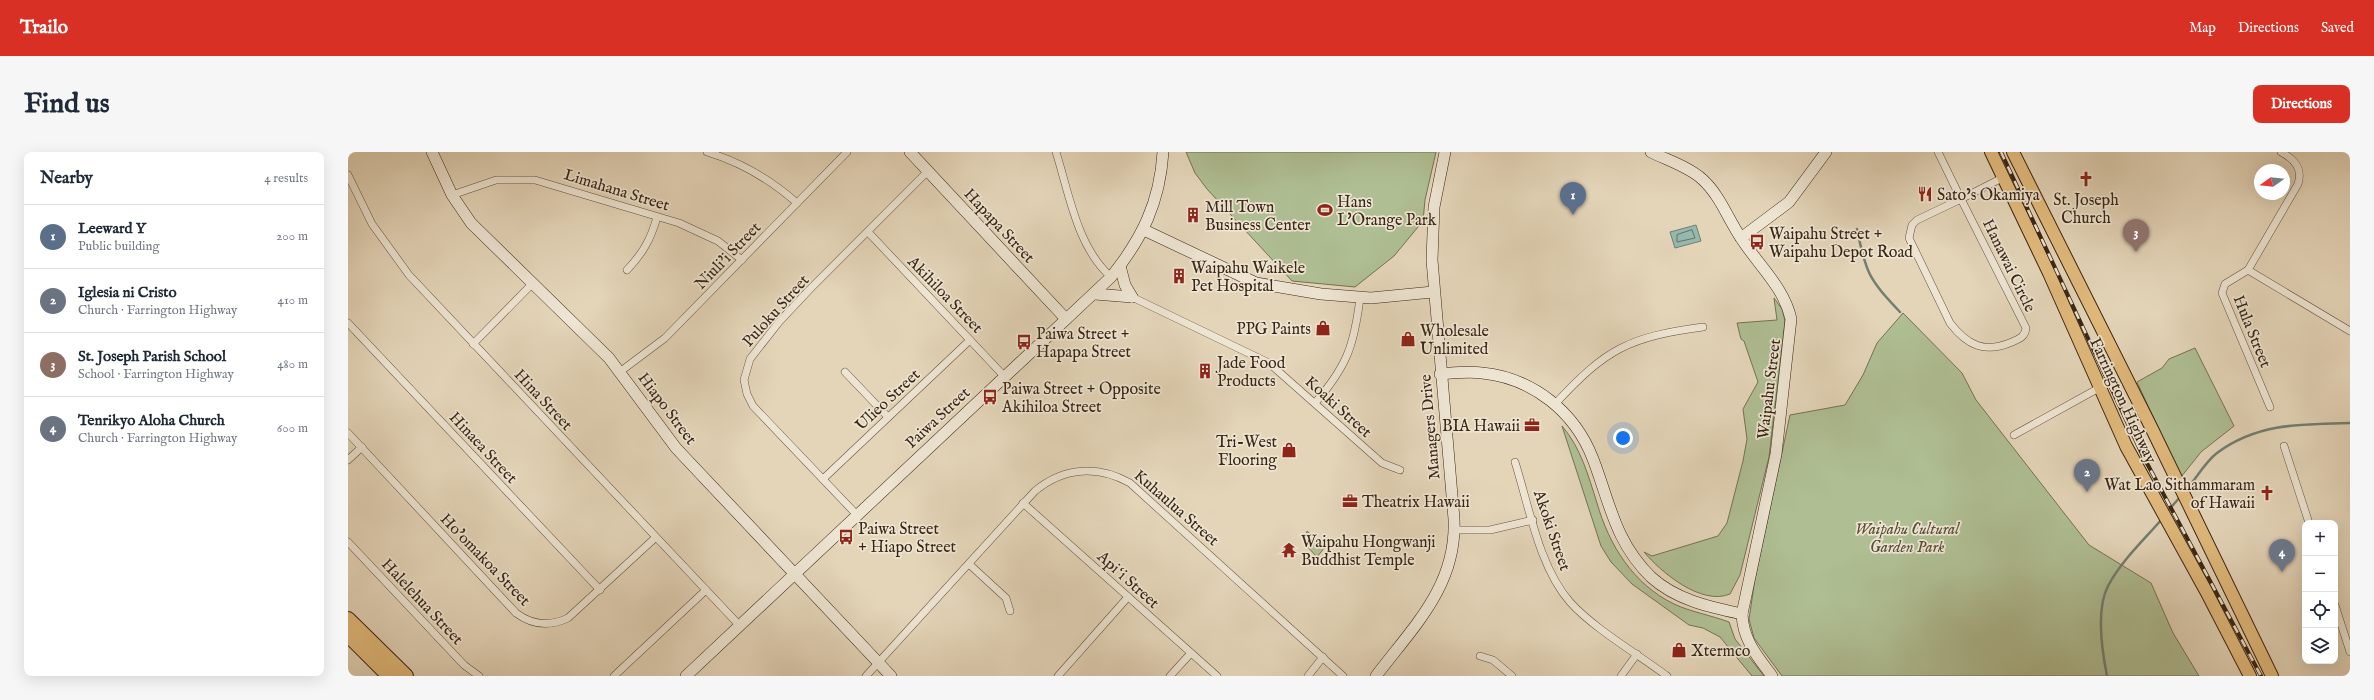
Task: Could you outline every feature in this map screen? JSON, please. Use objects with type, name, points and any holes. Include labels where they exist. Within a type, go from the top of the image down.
[{"type":"highway","points":[[348,619],[406,676]]},
{"type":"highway","points":[[348,635],[389,676]]},
{"type":"main road","name":"Farrington Highway","points":[[1991,152],[2049,273],[2126,446],[2250,676]]},
{"type":"main road","name":"Farrington Highway","points":[[2013,152],[2151,427],[2272,676]]},
{"type":"street","name":"Hiapo Street","points":[[432,152],[452,195],[471,223],[621,371],[676,448],[891,676]]},
{"type":"street","points":[[707,152],[734,161],[757,174],[796,203]]},
{"type":"street","name":"Niuli'i Street","points":[[621,371],[665,338],[847,152]]},
{"type":"street","name":"Hapapa Street","points":[[910,152],[1066,319]]},
{"type":"street","points":[[1056,152],[1087,245],[1100,267],[1110,277]]},
{"type":"street","name":"Paiwa Street","points":[[686,676],[1004,376],[1094,294],[1120,266],[1144,230],[1157,190],[1162,152]]},
{"type":"street","name":"Managers Drive","points":[[1376,676],[1440,590],[1450,561],[1454,530],[1433,292],[1434,207],[1445,152]]},
{"type":"street","name":"Waipahu Street","points":[[1651,152],[1691,172],[1708,184],[1741,238],[1776,285],[1787,303],[1791,319],[1776,454],[1742,614],[1742,623],[1748,642],[1772,676]]},
{"type":"street","points":[[1741,238],[1789,202],[1826,152]]},
{"type":"street","name":"Hanawai Circle","points":[[1938,152],[1961,199],[2026,328],[2022,338],[1994,348],[1986,348],[1971,343],[1957,332],[1950,323],[1909,238],[1912,225],[1917,220],[1961,199],[2004,177]]},
{"type":"street","name":"Hula Street","points":[[2270,407],[2222,293],[2225,284],[2248,270],[2298,184],[2300,177],[2299,169],[2296,163],[2281,152]]},
{"type":"street","name":"Puloku Street","points":[[857,515],[753,406],[745,388],[745,373],[750,359],[779,322],[928,171]]},
{"type":"street","name":"Hina Street","points":[[348,175],[372,224],[390,251],[409,275],[655,538],[740,626]]},
{"type":"street","name":"Limahana Street","points":[[452,195],[496,180],[535,180],[700,231],[742,260]]},
{"type":"street","points":[[627,270],[642,254],[651,238],[657,217]]},
{"type":"street","points":[[1144,230],[1256,283],[1360,298],[1433,292]]},
{"type":"street","name":"Akihiloa Street","points":[[868,232],[1004,376]]},
{"type":"street","points":[[1120,266],[1125,285],[1132,297]]},
{"type":"street","points":[[2248,270],[2350,331]]},
{"type":"street","points":[[473,344],[532,284]]},
{"type":"street","points":[[1094,294],[1132,297]]},
{"type":"street","name":"Koaki Street","points":[[1132,297],[1256,355],[1280,372],[1382,463],[1400,470]]},
{"type":"street","points":[[1315,404],[1336,378],[1348,356],[1355,333],[1360,298]]},
{"type":"street","name":"Hinaea Street","points":[[348,323],[600,590]]},
{"type":"street","points":[[1555,404],[1589,369],[1618,349],[1652,335],[1703,327]]},
{"type":"street","name":"Ulieo Street","points":[[823,479],[970,340]]},
{"type":"street","points":[[846,372],[888,417]]},
{"type":"street","points":[[1440,374],[1480,373],[1505,377],[1532,388],[1555,404],[1574,424],[1587,444],[1617,529],[1638,562],[1652,577],[1679,595],[1700,604],[1742,614]]},
{"type":"street","points":[[2014,435],[2099,388]]},
{"type":"street","name":"Ho'omakoa Street","points":[[348,433],[522,617],[544,624],[559,622],[576,612],[655,538]]},
{"type":"street","points":[[2284,446],[2308,520]]},
{"type":"street","points":[[348,460],[362,447]]},
{"type":"street","name":"Akoki Street","points":[[1515,462],[1550,572],[1564,594],[1580,611],[1667,676]]},
{"type":"street","name":"Kuhaulua Street","points":[[866,676],[1023,503],[1041,486],[1067,473],[1096,471],[1122,478],[1138,490],[1343,676]]},
{"type":"street","name":"Apiʻi Street","points":[[1023,503],[1217,676]]},
{"type":"street","points":[[1454,530],[1490,530],[1533,520]]},
{"type":"street","name":"Halelehua Street","points":[[348,542],[464,665],[479,676]]},
{"type":"street","points":[[969,564],[1006,598],[1010,611]]},
{"type":"street","points":[[614,676],[706,590]]},
{"type":"street","points":[[1058,676],[1128,597]]},
{"type":"street","points":[[2338,614],[2350,652]]},
{"type":"street","points":[[1170,676],[1191,652]]},
{"type":"street","points":[[1621,676],[1637,654]]},
{"type":"street","points":[[1480,656],[1493,660],[1512,676]]},
{"type":"street","points":[[1308,676],[1323,657]]},
{"type":"green space","name":"Hans L'Orange Park","points":[[1186,152],[1436,152],[1425,200],[1423,221],[1394,256],[1355,287],[1292,281],[1207,189],[1195,173]]},
{"type":"green space","points":[[1774,298],[1782,309],[1785,321],[1769,457],[1740,575],[1730,594],[1719,596],[1707,595],[1682,585],[1661,569],[1644,552],[1652,556],[1718,536],[1727,523],[1743,461],[1747,439],[1743,409],[1758,382],[1744,341],[1741,339],[1737,323],[1777,320]]},
{"type":"green space","name":"Waipahu Cultural Garden Park","points":[[1903,313],[1962,373],[1976,400],[2089,545],[2151,583],[2173,633],[2199,676],[1782,676],[1754,638],[1749,619],[1755,579],[1790,415],[1845,405],[1863,375],[1877,343]]},
{"type":"green space","points":[[2195,348],[2234,426],[2201,452],[2181,477],[2137,382],[2162,368],[2169,359]]},
{"type":"green space","points":[[1562,426],[1569,434],[1579,453],[1608,534],[1625,562],[1646,586],[1659,596],[1687,609],[1729,622],[1735,639],[1764,676],[1752,676],[1720,637],[1703,628],[1689,625],[1632,584],[1611,562],[1601,546]]},
{"type":"green space","points":[[1307,531],[1325,547],[1317,557],[1304,543]]},
{"type":"water","points":[[1696,225],[1701,241],[1675,248],[1670,232]]},
{"type":"waterway","points":[[1857,229],[1863,256],[1870,275],[1881,291],[1900,312]]},
{"type":"waterway","points":[[2186,490],[2217,453],[2232,443],[2248,436],[2280,427],[2350,423]]},
{"type":"waterway","points":[[2166,513],[2181,496]]},
{"type":"waterway","points":[[2107,676],[2103,655],[2101,630],[2104,595],[2119,568],[2162,519]]},
{"type":"railway","points":[[2001,152],[2142,454],[2261,676]]},
{"type":"place","name":"St. Joseph Church","points":[[2086,179]]},
{"type":"place","name":"Sato’s Okamiya","points":[[1925,194]]},
{"type":"place","name":"Hans L'Orange Park","points":[[1325,210]]},
{"type":"place","name":"Mill Town Business Center","points":[[1193,215]]},
{"type":"place","name":"Leeward Y","points":[[1573,215]]},
{"type":"place","name":"Waipahu Street + Waipahu Depot Road","points":[[1757,242]]},
{"type":"place","name":"St. Joseph Parish School","points":[[2136,252]]},
{"type":"place","name":"Waipahu Waikele Pet Hospital","points":[[1179,276]]},
{"type":"place","name":"PPG Paints","points":[[1323,328]]},
{"type":"place","name":"Wholesale Unlimited","points":[[1408,339]]},
{"type":"place","name":"Paiwa Street + Hapapa Street","points":[[1024,342]]},
{"type":"place","name":"Jade Food Products","points":[[1205,371]]},
{"type":"place","name":"Paiwa Street + Opposite Akihiloa Street","points":[[990,397]]},
{"type":"place","name":"BIA Hawaii","points":[[1532,425]]},
{"type":"place","name":"Tri-West Flooring","points":[[1289,450]]},
{"type":"place","name":"Iglesia ni Cristo","points":[[2087,492]]},
{"type":"place","name":"Wat Lao Sithammaram of Hawaii","points":[[2267,493]]},
{"type":"place","name":"Theatrix Hawaii","points":[[1350,501]]},
{"type":"place","name":"Paiwa Street + Hiapo Street","points":[[846,537]]},
{"type":"place","name":"Waipahu Hongwanji Buddhist Temple","points":[[1289,550]]},
{"type":"place","name":"Tenrikyo Aloha Church","points":[[2282,572]]},
{"type":"place","name":"Xtermco","points":[[1679,650]]}]
